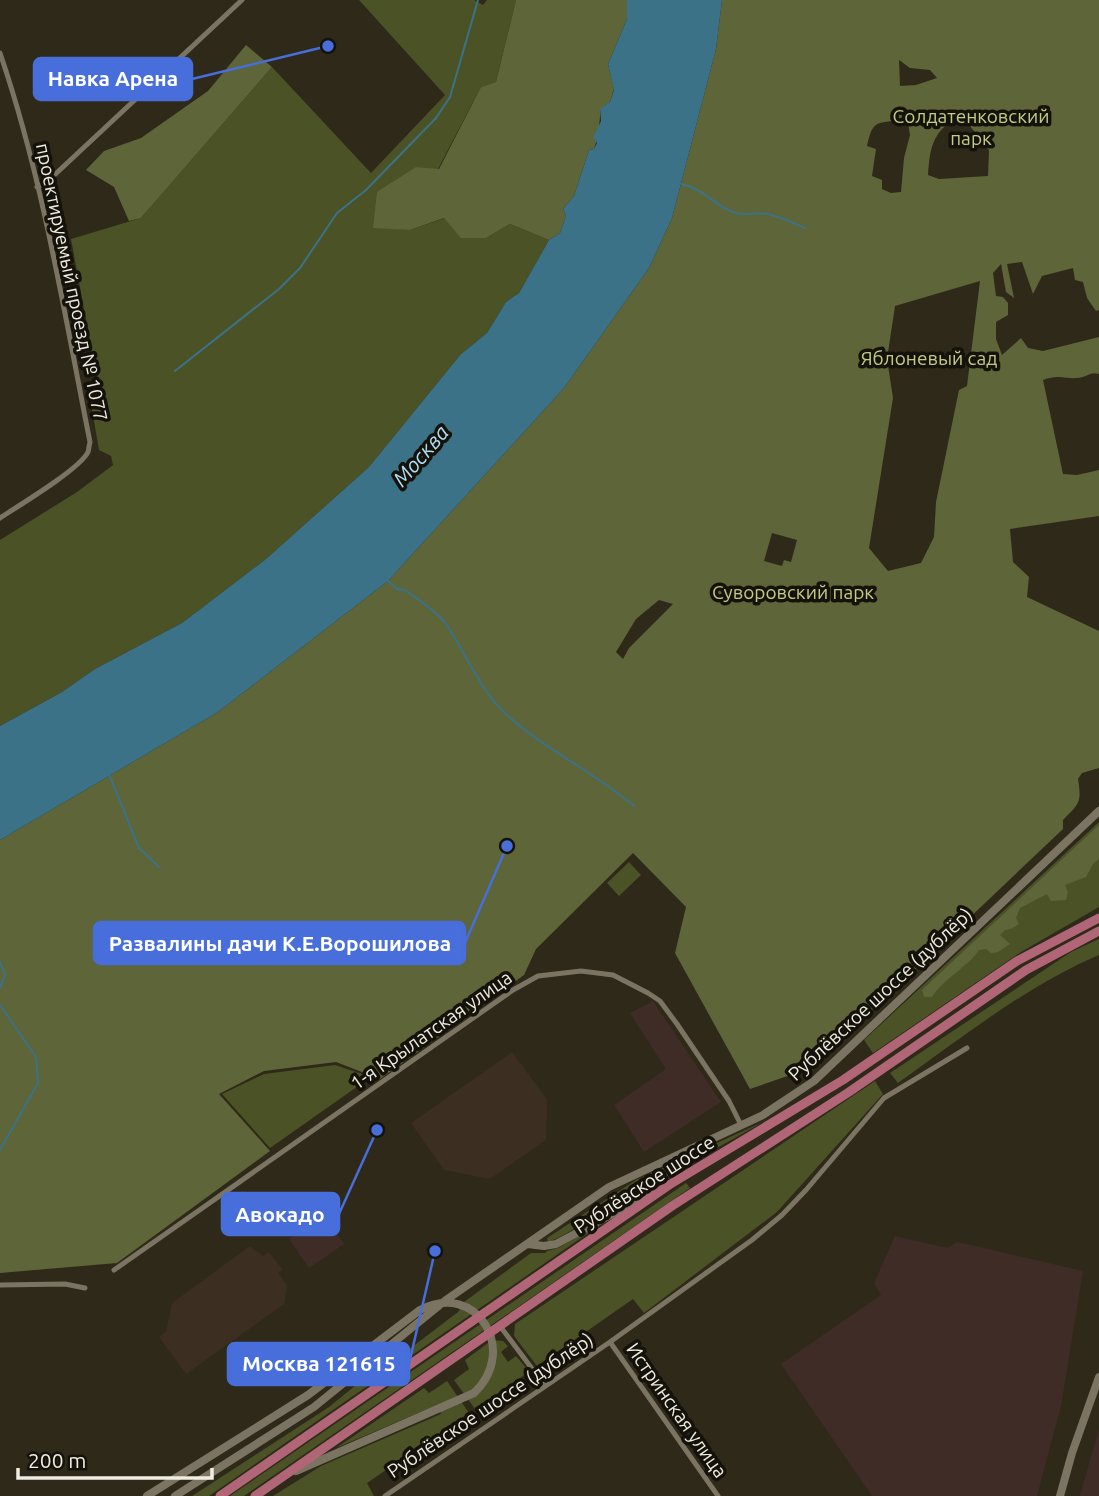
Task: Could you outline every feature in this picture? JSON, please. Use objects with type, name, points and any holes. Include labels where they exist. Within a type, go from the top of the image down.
[{"type":"main road","name":"Рублёвское шоссе (дублёр)","points":[[175,1496],[314,1407],[446,1300],[619,1181],[741,1125],[782,1103],[814,1081],[1099,811]]},
{"type":"main road","name":"Рублёвское шоссе","points":[[220,1496],[669,1185],[843,1080],[1017,961],[1099,918]]},
{"type":"main road","name":"Рублёвское шоссе","points":[[255,1496],[673,1206],[849,1092],[1026,970],[1099,931]]},
{"type":"main road","points":[[528,1244],[556,1244],[669,1185]]},
{"type":"main road","points":[[147,1496],[308,1395],[420,1310],[433,1304],[445,1303],[466,1307],[480,1317],[488,1330],[494,1354],[492,1368],[482,1386],[464,1399],[285,1476]]},
{"type":"main road","points":[[1060,1496],[1099,1377]]},
{"type":"street","points":[[37,187],[49,180],[242,0]]},
{"type":"street","name":"проектируемый проезд № 1077","points":[[0,53],[18,106],[37,187],[90,442],[87,453],[80,461],[54,483],[0,518]]},
{"type":"street","name":"1-я Крылатская улица","points":[[114,1270],[513,990],[538,976],[581,971],[613,975],[660,1001],[729,1101],[741,1125]]},
{"type":"street","name":"Рублёвское шоссе (дублёр)","points":[[385,1496],[610,1342],[752,1240],[782,1215],[884,1098],[967,1048]]},
{"type":"street","points":[[0,1285],[65,1284],[85,1288]]},
{"type":"street","points":[[499,1326],[545,1386]]},
{"type":"street","name":"Истринская улица","points":[[610,1342],[718,1496]]},
{"type":"shaded area","points":[[653,1001],[721,1102],[644,1152],[614,1105],[666,1069],[630,1013]]},
{"type":"shaded area","points":[[512,1052],[547,1099],[546,1140],[490,1179],[444,1170],[411,1123]]},
{"type":"shaded area","points":[[324,1215],[344,1244],[309,1268],[289,1239]]},
{"type":"shaded area","points":[[895,1236],[948,1248],[957,1242],[1083,1271],[1061,1406],[1037,1496],[872,1496],[781,1364],[881,1295],[874,1283]]},
{"type":"shaded area","points":[[250,1246],[263,1256],[269,1252],[283,1270],[278,1273],[287,1285],[284,1304],[186,1374],[159,1337],[166,1332],[172,1303]]},
{"type":"shaded area","points":[[1099,1430],[1099,1496],[1080,1496],[1090,1460]]},
{"type":"green space","points":[[359,0],[474,0],[483,5],[487,0],[516,0],[496,82],[481,87],[438,169],[374,227],[410,230],[445,218],[486,238],[510,224],[549,240],[519,293],[506,302],[487,333],[461,354],[369,467],[266,559],[182,623],[95,669],[62,692],[0,726],[0,540],[77,492],[113,465],[111,456],[99,450],[90,398],[98,385],[71,239],[141,218],[272,67],[371,173],[445,95]]},
{"type":"green space","points":[[516,0],[627,0],[627,19],[608,64],[614,89],[610,102],[600,110],[595,146],[589,150],[574,196],[563,209],[566,216],[560,233],[549,240],[510,224],[486,238],[461,238],[444,218],[410,230],[373,228],[377,192],[416,167],[439,169],[481,87],[496,82]]},
{"type":"green space","name":"Суворовский парк","points":[[722,0],[1099,0],[1099,310],[1096,311],[1087,298],[1083,282],[1075,280],[1073,268],[1042,276],[1033,294],[1022,262],[1007,264],[1014,298],[1006,292],[1001,264],[993,273],[996,296],[1003,297],[1008,303],[1008,315],[996,322],[996,339],[1002,355],[1021,338],[1028,348],[1043,351],[1099,337],[1099,374],[1043,380],[1063,474],[1077,475],[1099,470],[1099,516],[1010,529],[1013,562],[1029,577],[1027,597],[1099,631],[1099,768],[1082,773],[1078,779],[1078,802],[1063,820],[1063,829],[811,1068],[750,1089],[675,953],[686,907],[633,853],[536,949],[524,975],[380,1079],[336,1062],[264,1071],[219,1094],[270,1151],[117,1263],[0,1273],[0,840],[218,712],[388,581],[564,388],[649,268],[672,218],[716,49]],"holes":[[[899,60],[910,68],[930,70],[937,78],[916,85],[900,86]],[[955,118],[969,125],[989,150],[988,176],[939,179],[928,175],[931,149],[941,130]],[[882,122],[908,123],[910,135],[904,158],[901,192],[891,193],[882,189],[882,180],[872,176],[876,149],[867,146],[872,129]],[[980,281],[967,386],[959,390],[936,502],[934,537],[921,563],[888,571],[869,548],[893,398],[887,359],[895,306]],[[772,533],[797,540],[791,562],[784,560],[782,566],[764,561]],[[659,600],[673,604],[629,648],[623,659],[616,652],[636,619]]]},
{"type":"green space","points":[[246,45],[272,67],[141,218],[129,221],[114,187],[86,170],[104,151],[141,138],[208,91]]},
{"type":"green space","points":[[1099,822],[1099,907],[1021,952],[873,1053],[864,1040]]},
{"type":"green space","points":[[1099,825],[1099,859],[1086,877],[1065,885],[1068,892],[1066,900],[1051,901],[1047,894],[1020,908],[1016,918],[1019,924],[1000,935],[1010,944],[998,952],[979,950],[932,997],[924,997],[922,990]]},
{"type":"green space","points":[[629,862],[641,875],[619,896],[607,883]]},
{"type":"green space","points":[[1099,939],[1099,955],[1046,981],[898,1083],[890,1073],[1071,952]]},
{"type":"green space","points":[[335,1065],[371,1077],[270,1148],[222,1094],[264,1074]]},
{"type":"green space","points":[[875,1081],[883,1094],[777,1212],[644,1313],[633,1299],[537,1366],[514,1336],[515,1324]]},
{"type":"green space","points":[[763,1122],[548,1242],[547,1238],[636,1180]]},
{"type":"green space","points":[[686,1183],[690,1188],[244,1496],[230,1496]]},
{"type":"green space","points":[[607,1220],[209,1496],[192,1496],[329,1407],[399,1350],[403,1354],[458,1312],[464,1302],[531,1253],[545,1253],[558,1248]]},
{"type":"green space","points":[[492,1340],[503,1341],[508,1346],[501,1352],[508,1362],[516,1356],[528,1370],[475,1409],[454,1380],[469,1369],[465,1360]]},
{"type":"green space","points":[[447,1381],[469,1413],[367,1483],[374,1496],[273,1496],[321,1466],[441,1414],[437,1405],[336,1448],[424,1388],[429,1393]]},
{"type":"water","name":"Москва","points":[[627,0],[722,0],[716,49],[672,218],[649,268],[564,388],[388,581],[218,712],[0,840],[0,726],[62,692],[95,669],[182,623],[266,559],[369,467],[461,354],[487,333],[506,302],[519,293],[549,240],[560,233],[566,216],[563,209],[574,196],[589,150],[594,149],[597,143],[593,138],[601,121],[600,109],[610,102],[614,90],[608,64],[627,19]]},
{"type":"waterway","points":[[175,371],[279,289],[300,268],[337,213],[366,190],[436,118],[450,97],[478,0]]},
{"type":"waterway","points":[[681,184],[698,190],[732,212],[768,214],[805,228]]},
{"type":"waterway","points":[[388,581],[397,589],[405,590],[442,619],[488,694],[506,714],[634,806]]},
{"type":"waterway","points":[[109,774],[139,848],[159,867]]},
{"type":"waterway","points":[[0,962],[5,975],[0,988]]},
{"type":"waterway","points":[[0,1005],[36,1057],[38,1083],[0,1150]]},
{"type":"place","name":"Навка Арена","points":[[328,46]]},
{"type":"place","name":"Развалины дачи К.Е.Ворошилова","points":[[507,846]]},
{"type":"place","name":"Авокадо","points":[[377,1130]]},
{"type":"place","name":"Москва 121615","points":[[435,1251]]},
{"type":"park label","name":"Солдатенковский парк","points":[[971,127]]},
{"type":"park label","name":"Яблоневый сад","points":[[929,358]]}]
